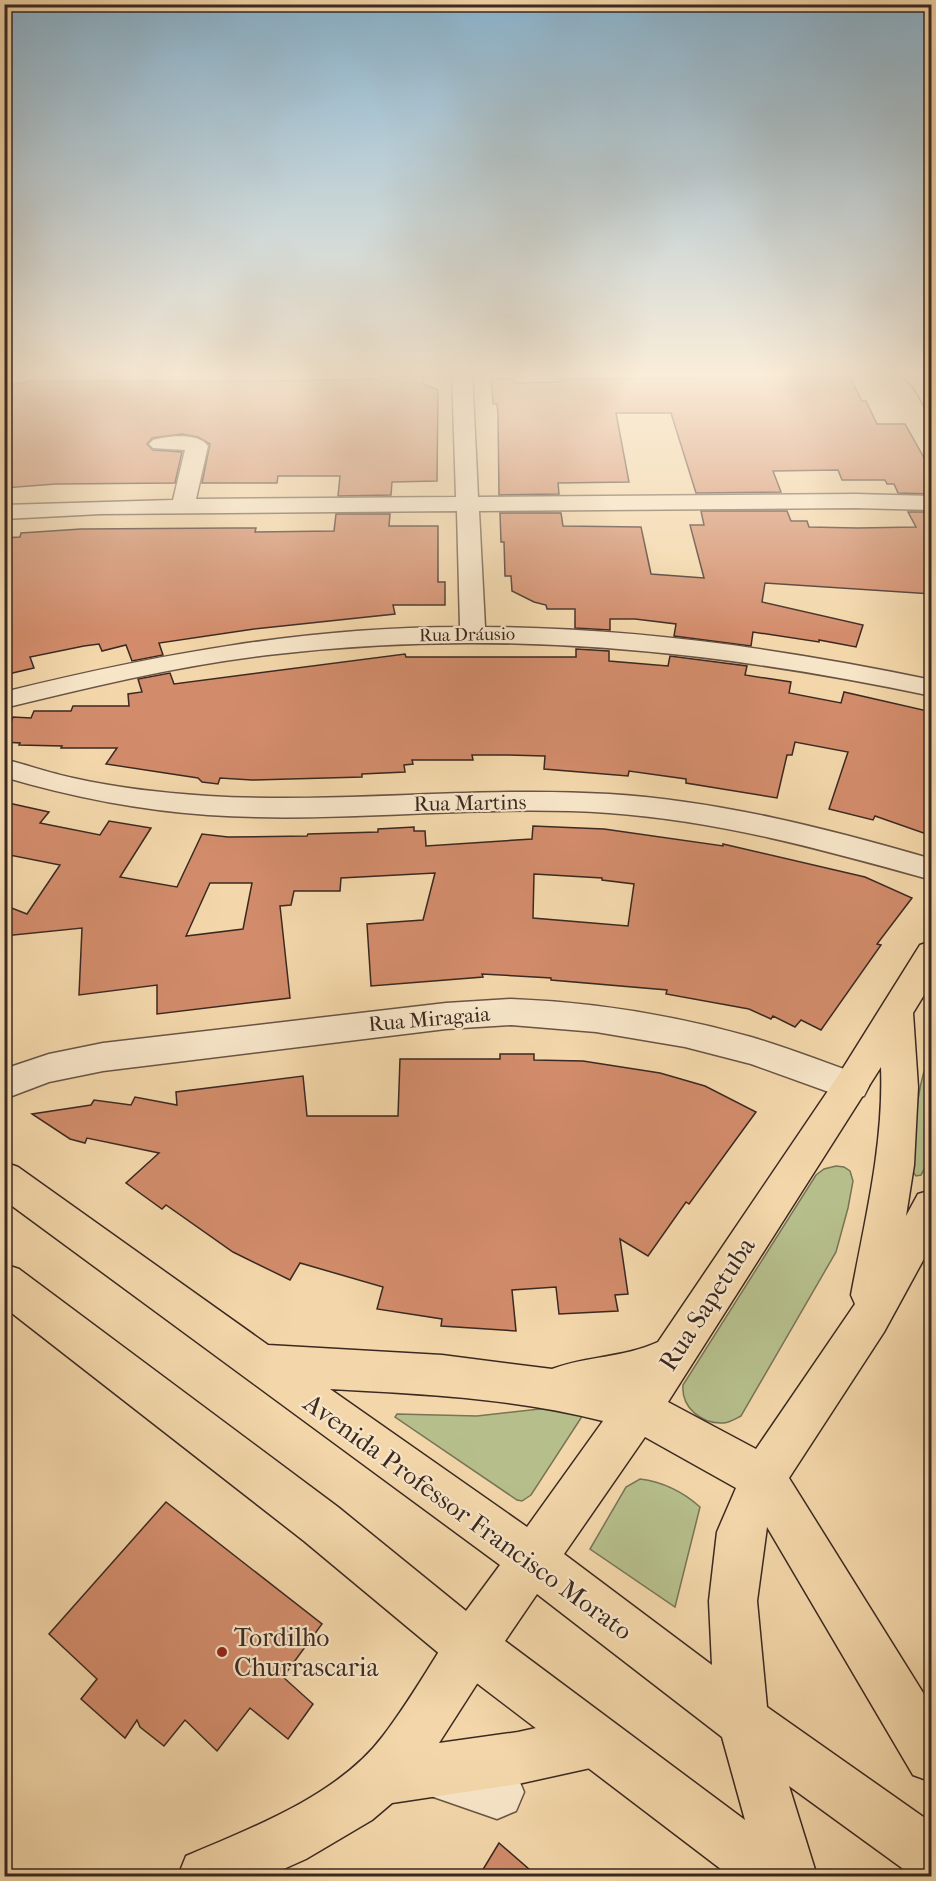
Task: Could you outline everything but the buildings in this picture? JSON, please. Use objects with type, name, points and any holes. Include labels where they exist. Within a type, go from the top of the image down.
[{"type":"main road","name":"Rua Sapetuba","points":[[211,1876],[287,1840],[404,1768],[471,1647],[639,1409],[851,1086],[932,953]]},
{"type":"main road","points":[[868,1318],[894,1165],[900,1087],[896,1011]]},
{"type":"main road","name":"Avenida Professor Francisco Morato","points":[[4,1178],[532,1560],[743,1721],[932,1857]]},
{"type":"main road","points":[[789,1876],[743,1721],[735,1648],[733,1601],[741,1532],[763,1478],[868,1318],[932,1206]]},
{"type":"main road","points":[[4,1282],[321,1524],[471,1647],[775,1876]]},
{"type":"main road","points":[[540,1387],[615,1378],[644,1370],[673,1356]]},
{"type":"main road","points":[[260,1365],[442,1375],[570,1392],[639,1409],[763,1478],[932,1756]]},
{"type":"main road","points":[[404,1768],[518,1758],[595,1741]]},
{"type":"street","points":[[183,507],[194,459]]},
{"type":"street","points":[[467,459],[473,633]]},
{"type":"street","points":[[4,512],[90,508],[469,504],[843,501],[932,503]]},
{"type":"street","name":"Rua Dráusio","points":[[4,700],[129,670],[277,646],[473,633],[527,634],[686,645],[804,662],[932,688]]},
{"type":"street","name":"Rua Martins","points":[[4,768],[118,796],[198,804],[257,807],[563,802],[669,810],[787,831],[868,850],[932,870]]},
{"type":"street","name":"Rua Miragaia","points":[[4,1085],[20,1076],[50,1068],[119,1056],[370,1024],[512,1012],[573,1017],[680,1034],[740,1047],[851,1086]]},
{"type":"street","points":[[404,1768],[497,1792]]},
{"type":"green space","points":[[931,1053],[931,1156],[921,1175],[916,1176],[913,1172],[917,1111],[921,1081]]},
{"type":"green space","points":[[836,1166],[850,1171],[853,1181],[836,1252],[741,1416],[730,1422],[707,1421],[689,1407],[683,1393],[683,1385],[816,1175],[824,1169]]},
{"type":"green space","points":[[567,1406],[581,1413],[581,1418],[531,1495],[522,1501],[517,1500],[395,1417],[397,1414],[477,1416]]},
{"type":"green space","points":[[640,1479],[672,1488],[700,1507],[675,1607],[590,1549],[626,1487]]},
{"type":"place","name":"Tordilho Churrascaria","points":[[222,1652]]}]
